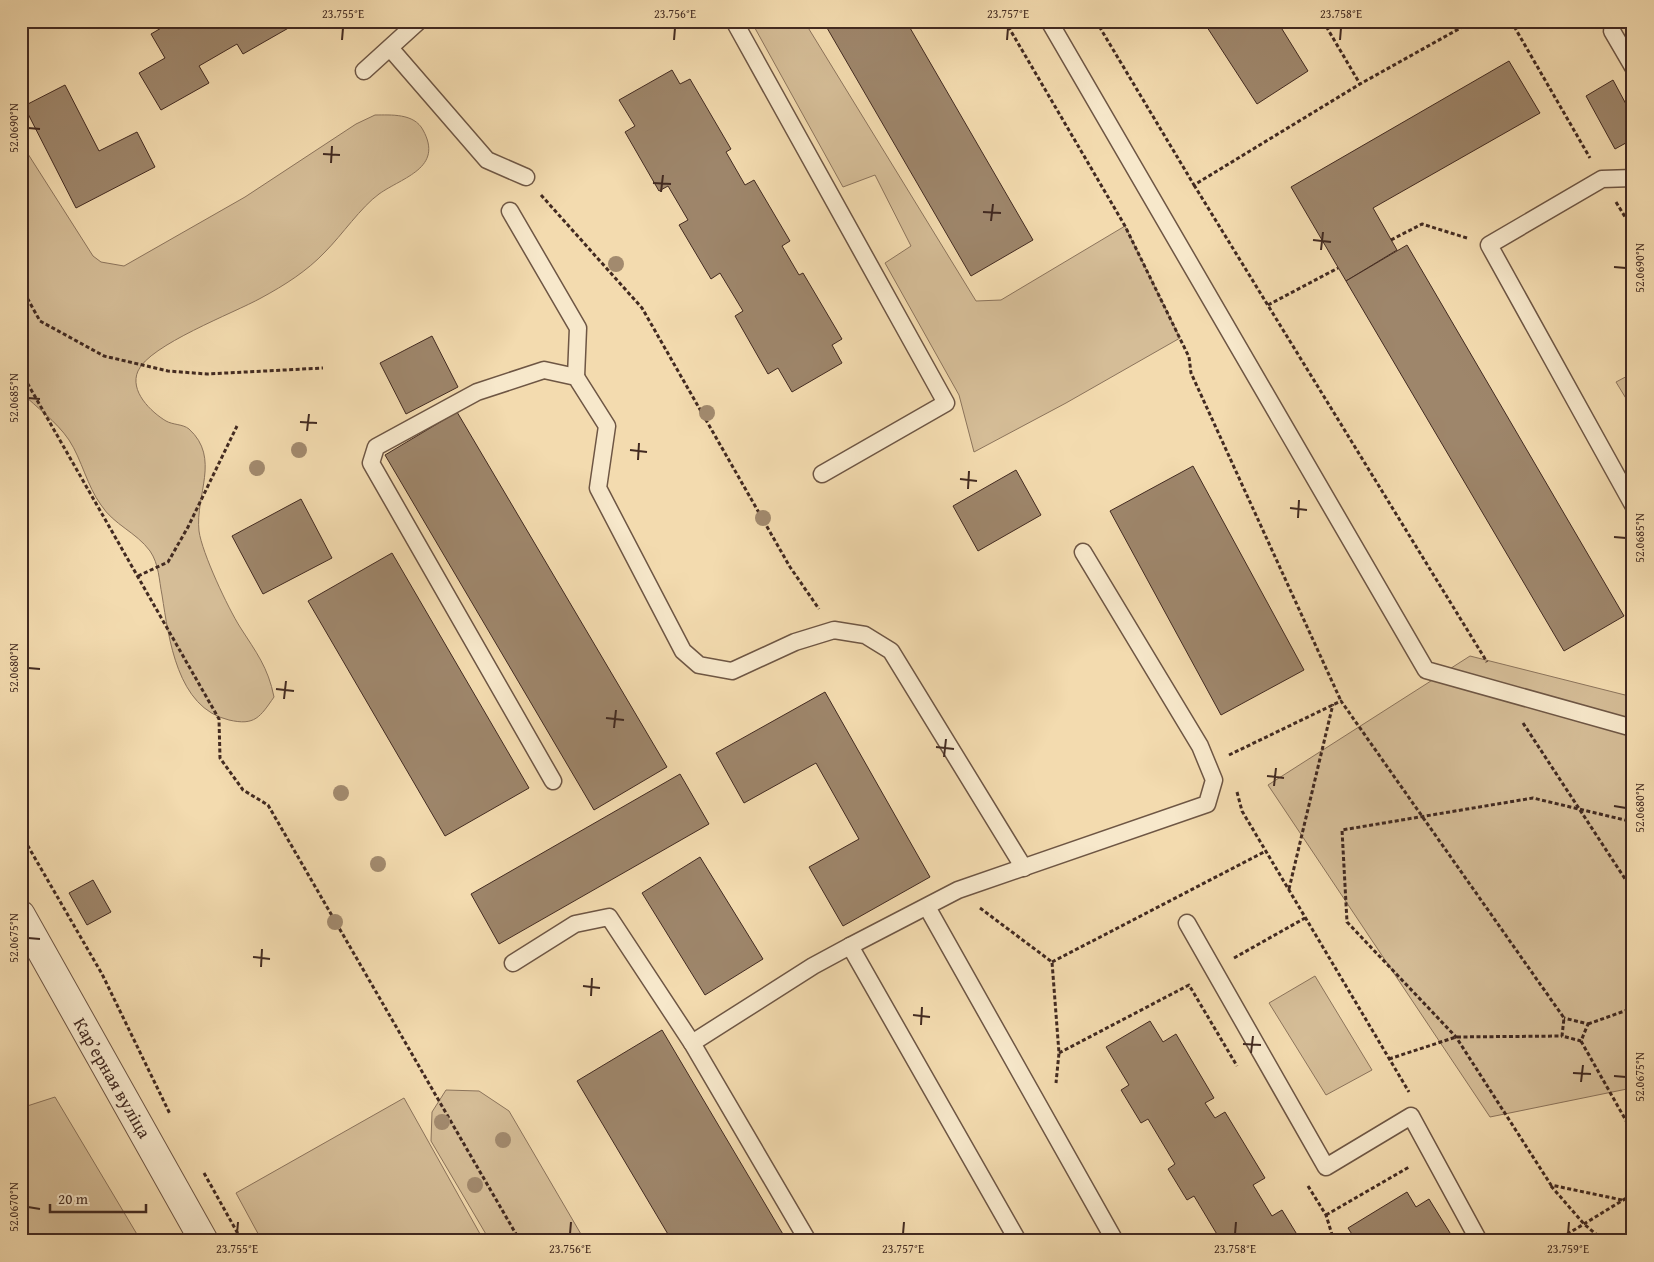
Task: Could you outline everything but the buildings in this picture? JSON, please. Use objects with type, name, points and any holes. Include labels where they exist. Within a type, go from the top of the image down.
[{"type":"street","name":"Карʼерная вуліца","points":[[21,915],[204,1241]]},
{"type":"lane","points":[[364,71],[420,21]]},
{"type":"lane","points":[[734,21],[946,402],[822,474]]},
{"type":"lane","points":[[1049,21],[1426,670],[1633,728]]},
{"type":"lane","points":[[1612,31],[1633,67]]},
{"type":"lane","points":[[390,48],[487,160],[526,177]]},
{"type":"lane","points":[[1633,178],[1602,179],[1489,245],[1633,505]]},
{"type":"lane","points":[[510,211],[578,328],[576,377],[607,426],[598,488],[683,651],[699,665],[732,670],[795,642],[834,630],[864,635],[891,651],[1024,868]]},
{"type":"lane","points":[[553,781],[371,464],[376,447],[477,392],[544,370],[576,377]]},
{"type":"lane","points":[[692,1043],[813,966],[958,890],[1207,804],[1214,780],[1200,746],[1083,552]]},
{"type":"lane","points":[[926,907],[1115,1241]]},
{"type":"lane","points":[[513,963],[575,924],[609,917],[692,1043],[808,1241]]},
{"type":"lane","points":[[1187,923],[1326,1167],[1410,1116],[1479,1241]]},
{"type":"lane","points":[[850,946],[1018,1241]]},
{"type":"path","points":[[1005,21],[1126,226],[1189,357],[1191,373],[1341,700],[1564,1018],[1588,1024],[1633,1008]]},
{"type":"path","points":[[1096,21],[1194,185],[1473,636],[1504,692],[1578,809],[1633,891]]},
{"type":"path","points":[[1323,21],[1360,84]]},
{"type":"path","points":[[1194,185],[1360,84],[1473,21]]},
{"type":"path","points":[[1511,21],[1602,179]]},
{"type":"path","points":[[526,177],[642,308],[790,566],[834,630]]},
{"type":"path","points":[[1391,240],[1422,224],[1489,245]]},
{"type":"path","points":[[1268,305],[1338,268]]},
{"type":"path","points":[[21,287],[40,321],[104,356],[168,371],[207,374],[323,368]]},
{"type":"path","points":[[21,372],[219,719],[220,758],[243,790],[268,805],[520,1241]]},
{"type":"path","points":[[138,576],[168,562],[188,527],[237,426]]},
{"type":"path","points":[[1226,757],[1341,700]]},
{"type":"path","points":[[1289,890],[1334,704]]},
{"type":"path","points":[[1234,784],[1242,811],[1389,1059],[1456,1037],[1562,1036],[1582,1041],[1633,1133]]},
{"type":"path","points":[[1604,1241],[1584,1224],[1551,1185],[1456,1037],[1347,922],[1342,830],[1532,798],[1633,822]]},
{"type":"path","points":[[21,834],[102,974],[171,1116]]},
{"type":"path","points":[[1052,962],[1266,850]]},
{"type":"path","points":[[958,890],[1052,962],[1059,1053],[1055,1082],[1060,1090]]},
{"type":"path","points":[[1213,970],[1305,918]]},
{"type":"path","points":[[1059,1053],[1188,985],[1239,1070]]},
{"type":"path","points":[[1562,1036],[1564,1018]]},
{"type":"path","points":[[1582,1041],[1588,1024]]},
{"type":"path","points":[[200,1165],[242,1241]]},
{"type":"path","points":[[1326,1215],[1413,1165]]},
{"type":"path","points":[[1305,1181],[1326,1215],[1334,1241]]},
{"type":"path","points":[[1551,1185],[1622,1200]]},
{"type":"path","points":[[1556,1241],[1633,1194]]},
{"type":"shaded area","points":[[751,21],[804,21],[976,301],[1001,300],[1125,226],[1180,338],[1066,403],[974,452],[959,395],[885,263],[911,246],[875,175],[843,187]]},
{"type":"shaded area","points":[[375,115],[402,116],[419,124],[428,143],[428,154],[425,162],[418,170],[372,200],[318,259],[287,283],[261,298],[175,340],[145,361],[138,371],[136,379],[139,393],[148,406],[166,421],[189,429],[198,440],[204,452],[205,477],[199,517],[201,541],[210,566],[235,618],[261,660],[274,697],[265,710],[251,721],[238,722],[229,720],[211,713],[198,702],[187,687],[173,651],[157,567],[150,551],[106,512],[96,498],[69,440],[21,392],[21,143],[93,256],[101,262],[124,266],[245,197],[356,124]]},
{"type":"shaded area","points":[[1633,373],[1633,410],[1616,382]]},
{"type":"shaded area","points":[[1470,656],[1633,697],[1633,1099],[1627,1089],[1490,1117],[1268,785]]},
{"type":"shaded area","points":[[1315,976],[1372,1070],[1326,1095],[1269,1003]]},
{"type":"shaded area","points":[[446,1090],[479,1091],[509,1111],[585,1241],[490,1241],[431,1141],[432,1112]]},
{"type":"shaded area","points":[[55,1097],[141,1241],[29,1241],[21,1213],[21,1108]]},
{"type":"shaded area","points":[[404,1098],[484,1241],[262,1241],[236,1193]]}]
